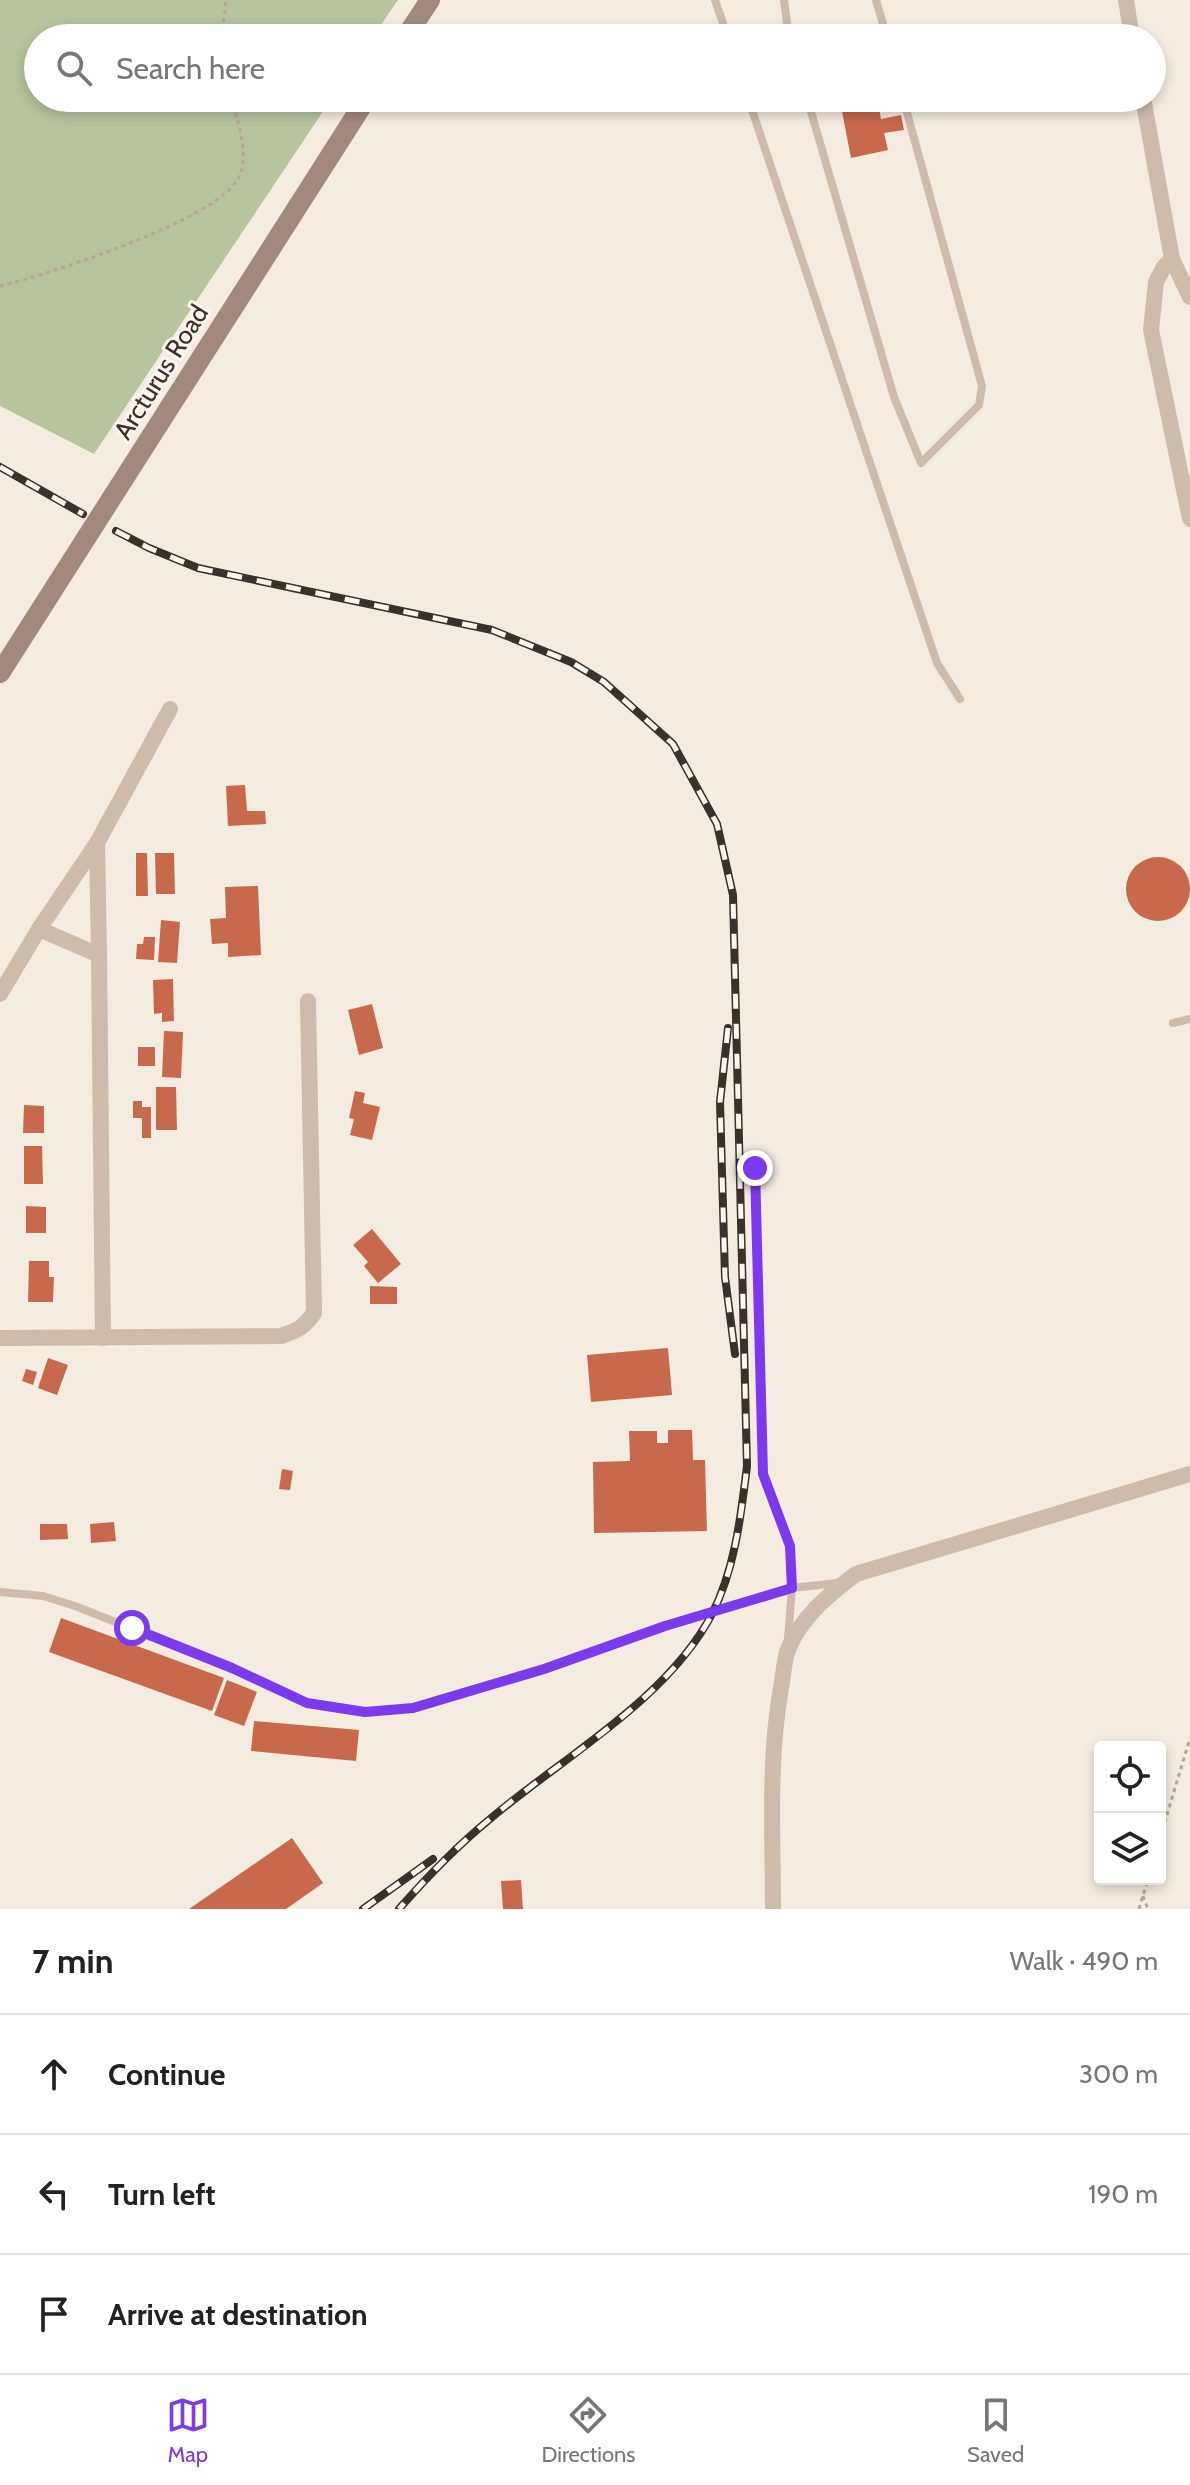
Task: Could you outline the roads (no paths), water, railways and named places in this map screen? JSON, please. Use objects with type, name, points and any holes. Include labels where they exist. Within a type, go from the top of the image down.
[{"type":"main road","points":[[414,24],[430,0]]},
{"type":"main road","name":"Arcturus Road","points":[[0,673],[358,112]]},
{"type":"street","points":[[1126,0],[1130,24]]},
{"type":"street","points":[[1146,112],[1172,259],[1190,297]]},
{"type":"street","points":[[1172,259],[1156,282],[1151,330],[1190,519]]},
{"type":"street","points":[[0,994],[97,843],[170,709]]},
{"type":"street","points":[[97,843],[103,1338]]},
{"type":"street","points":[[39,929],[99,955]]},
{"type":"street","points":[[0,1338],[281,1336],[299,1331],[314,1313],[308,1001]]},
{"type":"street","points":[[773,1909],[772,1773],[775,1719],[787,1652],[809,1617],[827,1596],[856,1574],[1190,1474]]},
{"type":"lane","points":[[715,0],[723,24]]},
{"type":"lane","points":[[784,0],[787,24]]},
{"type":"lane","points":[[876,0],[883,24]]},
{"type":"lane","points":[[753,112],[937,663],[960,699]]},
{"type":"lane","points":[[811,112],[894,397],[921,463],[979,405],[982,386],[907,112]]},
{"type":"lane","points":[[1173,1023],[1190,1019]]},
{"type":"lane","points":[[755,1168],[763,1474],[790,1546],[792,1588],[787,1652]]},
{"type":"lane","points":[[0,1592],[43,1596],[75,1606],[232,1668],[307,1703],[365,1712],[413,1708],[792,1588],[844,1583]]},
{"type":"railway","points":[[0,467],[83,514]]},
{"type":"railway","points":[[116,531],[198,568],[492,630],[571,662],[604,682],[673,744],[717,824],[733,895],[747,1466],[736,1542],[726,1579],[712,1614],[693,1645],[669,1674],[612,1726],[478,1829],[399,1909]]},
{"type":"railway","points":[[728,1028],[720,1102],[725,1277],[735,1354]]},
{"type":"railway","points":[[363,1909],[433,1859]]}]
